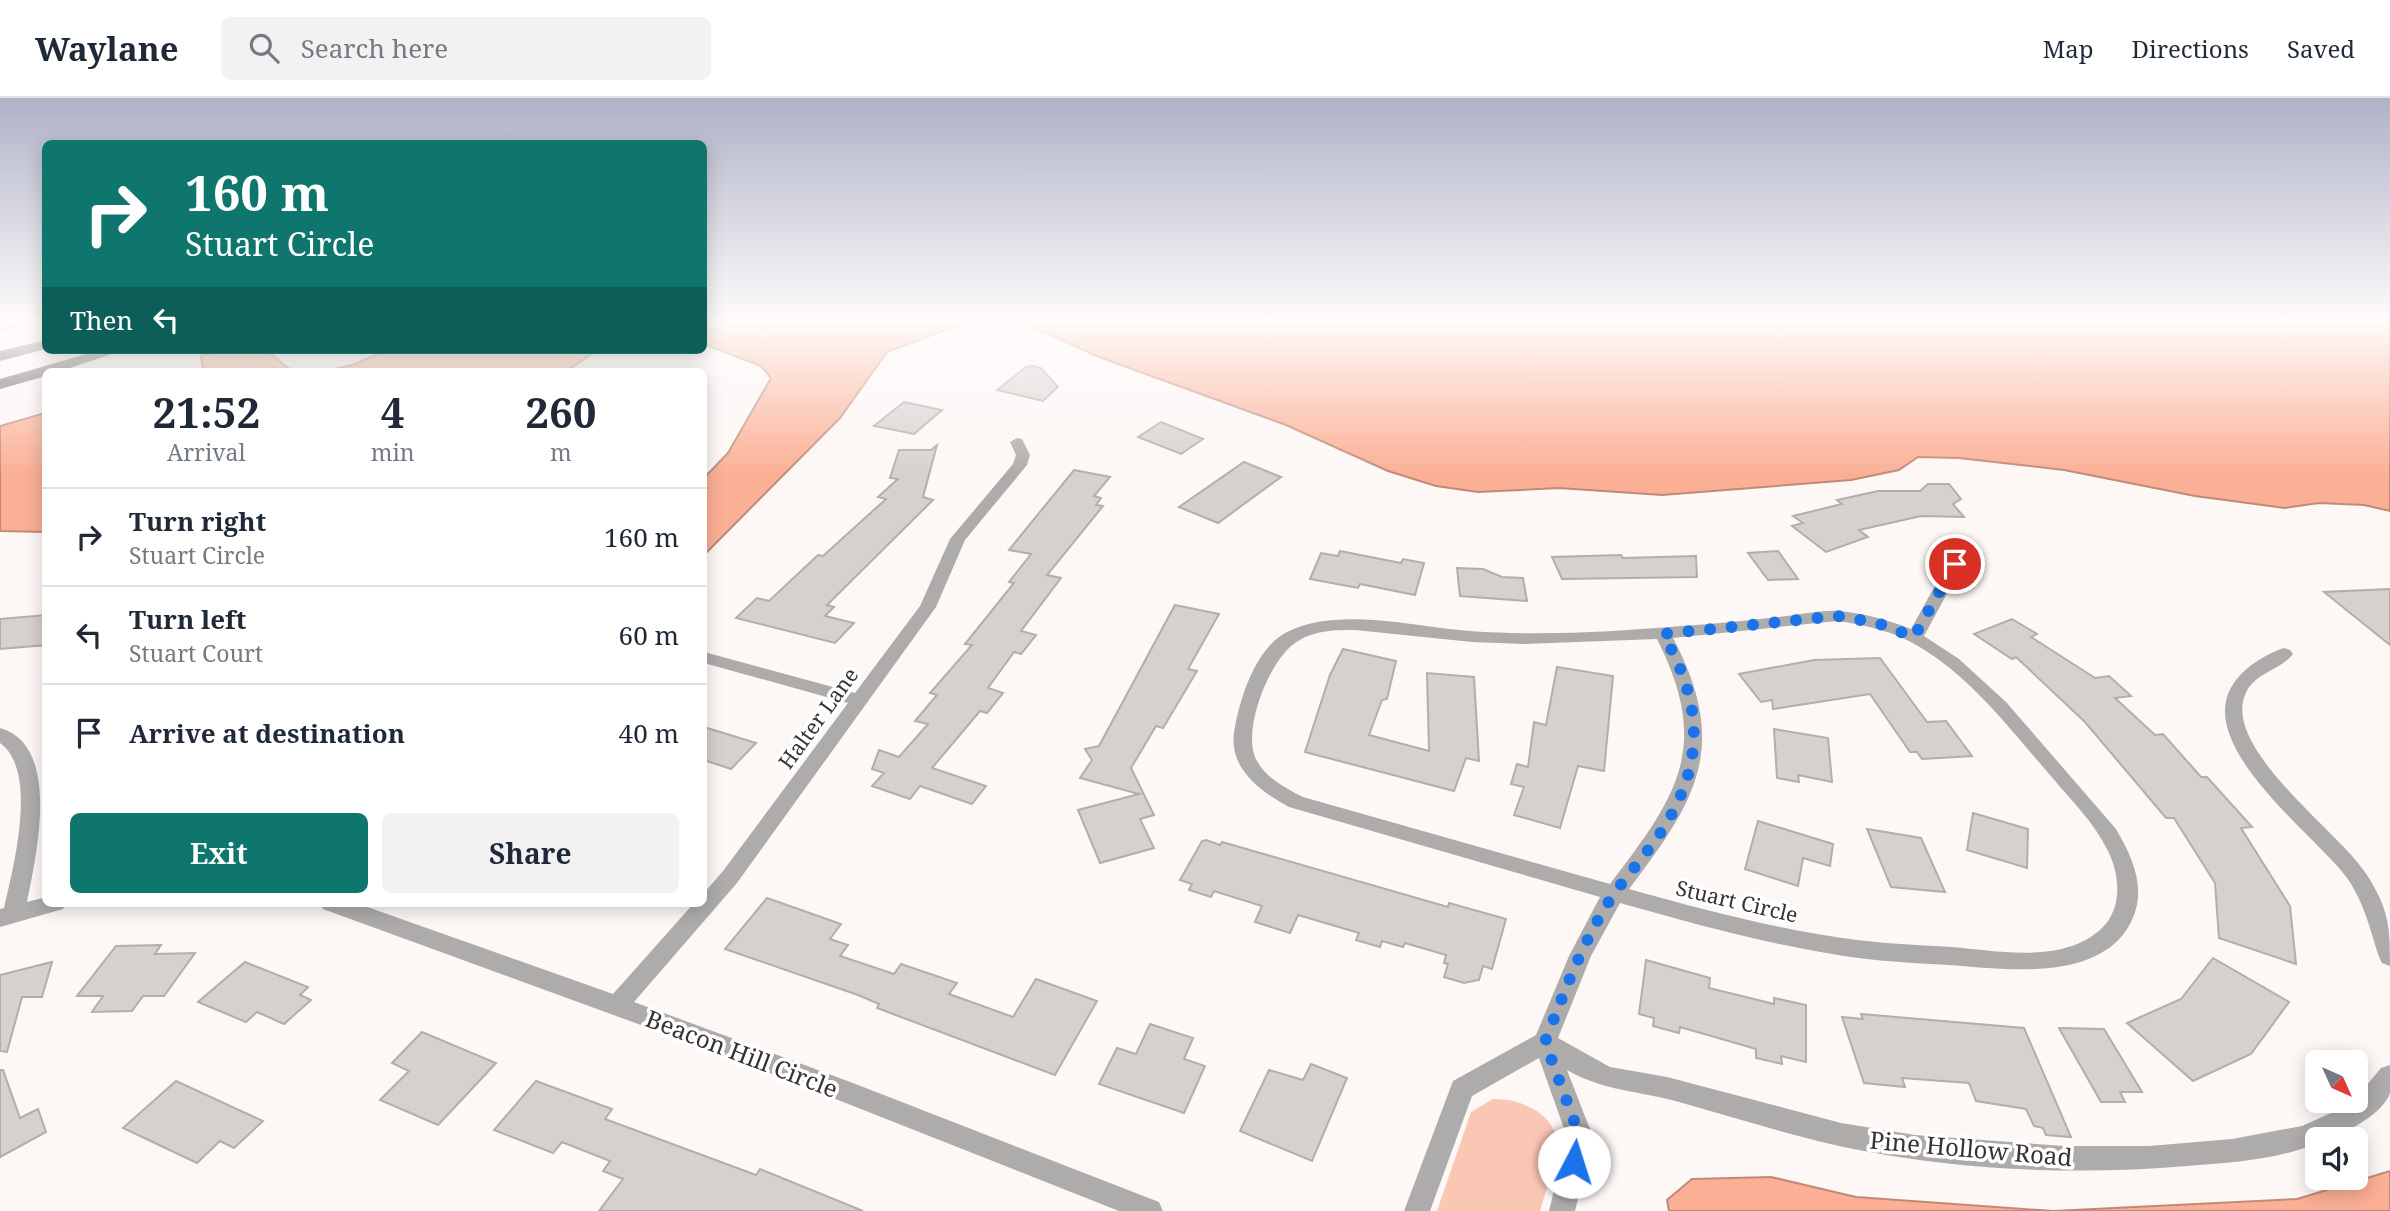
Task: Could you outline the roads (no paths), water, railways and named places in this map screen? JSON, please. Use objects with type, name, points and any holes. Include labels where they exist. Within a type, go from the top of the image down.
[{"type":"highway","points":[[0,384],[38,373]]},
{"type":"street","name":"Halter Lane","points":[[707,903],[730,877],[928,607],[958,540],[1020,465],[1023,455],[1017,442]]},
{"type":"street","points":[[1914,637],[1955,564]]},
{"type":"street","name":"Stuart Circle","points":[[1837,616],[1872,622],[1914,637],[1937,651],[1985,691],[2023,729],[2086,803],[2111,838],[2127,872],[2129,897],[2123,919],[2111,934],[2088,950],[2058,959],[2029,961],[1859,950],[1767,933],[1615,893],[1296,802],[1273,791],[1256,776],[1244,756],[1244,728],[1269,657],[1293,636],[1317,628],[1364,625],[1473,637],[1542,640],[1623,638],[1837,616]]},
{"type":"street","points":[[1417,1211],[1462,1089],[1545,1042],[1573,970],[1615,893],[1658,836],[1685,787],[1694,760],[1694,722],[1687,686],[1663,634]]},
{"type":"street","points":[[2284,654],[2258,669],[2240,687],[2232,705],[2234,725],[2246,752],[2353,870],[2372,902],[2390,957]]},
{"type":"street","points":[[707,658],[859,700]]},
{"type":"street","points":[[0,734],[21,749],[27,763],[30,821],[7,915],[42,906]]},
{"type":"street","name":"Beacon Hill Circle","points":[[342,907],[616,1006],[1030,1162],[1150,1211]]},
{"type":"street","name":"Halter Lane","points":[[616,1006],[703,907]]},
{"type":"street","points":[[1545,1042],[1580,1137],[1562,1211]]},
{"type":"street","name":"Pine Hollow Road","points":[[1545,1042],[1584,1067],[1608,1078],[1664,1087],[1777,1121],[1842,1135],[1984,1154],[2105,1159],[2202,1154],[2288,1141],[2329,1129],[2364,1109],[2390,1076]]}]
